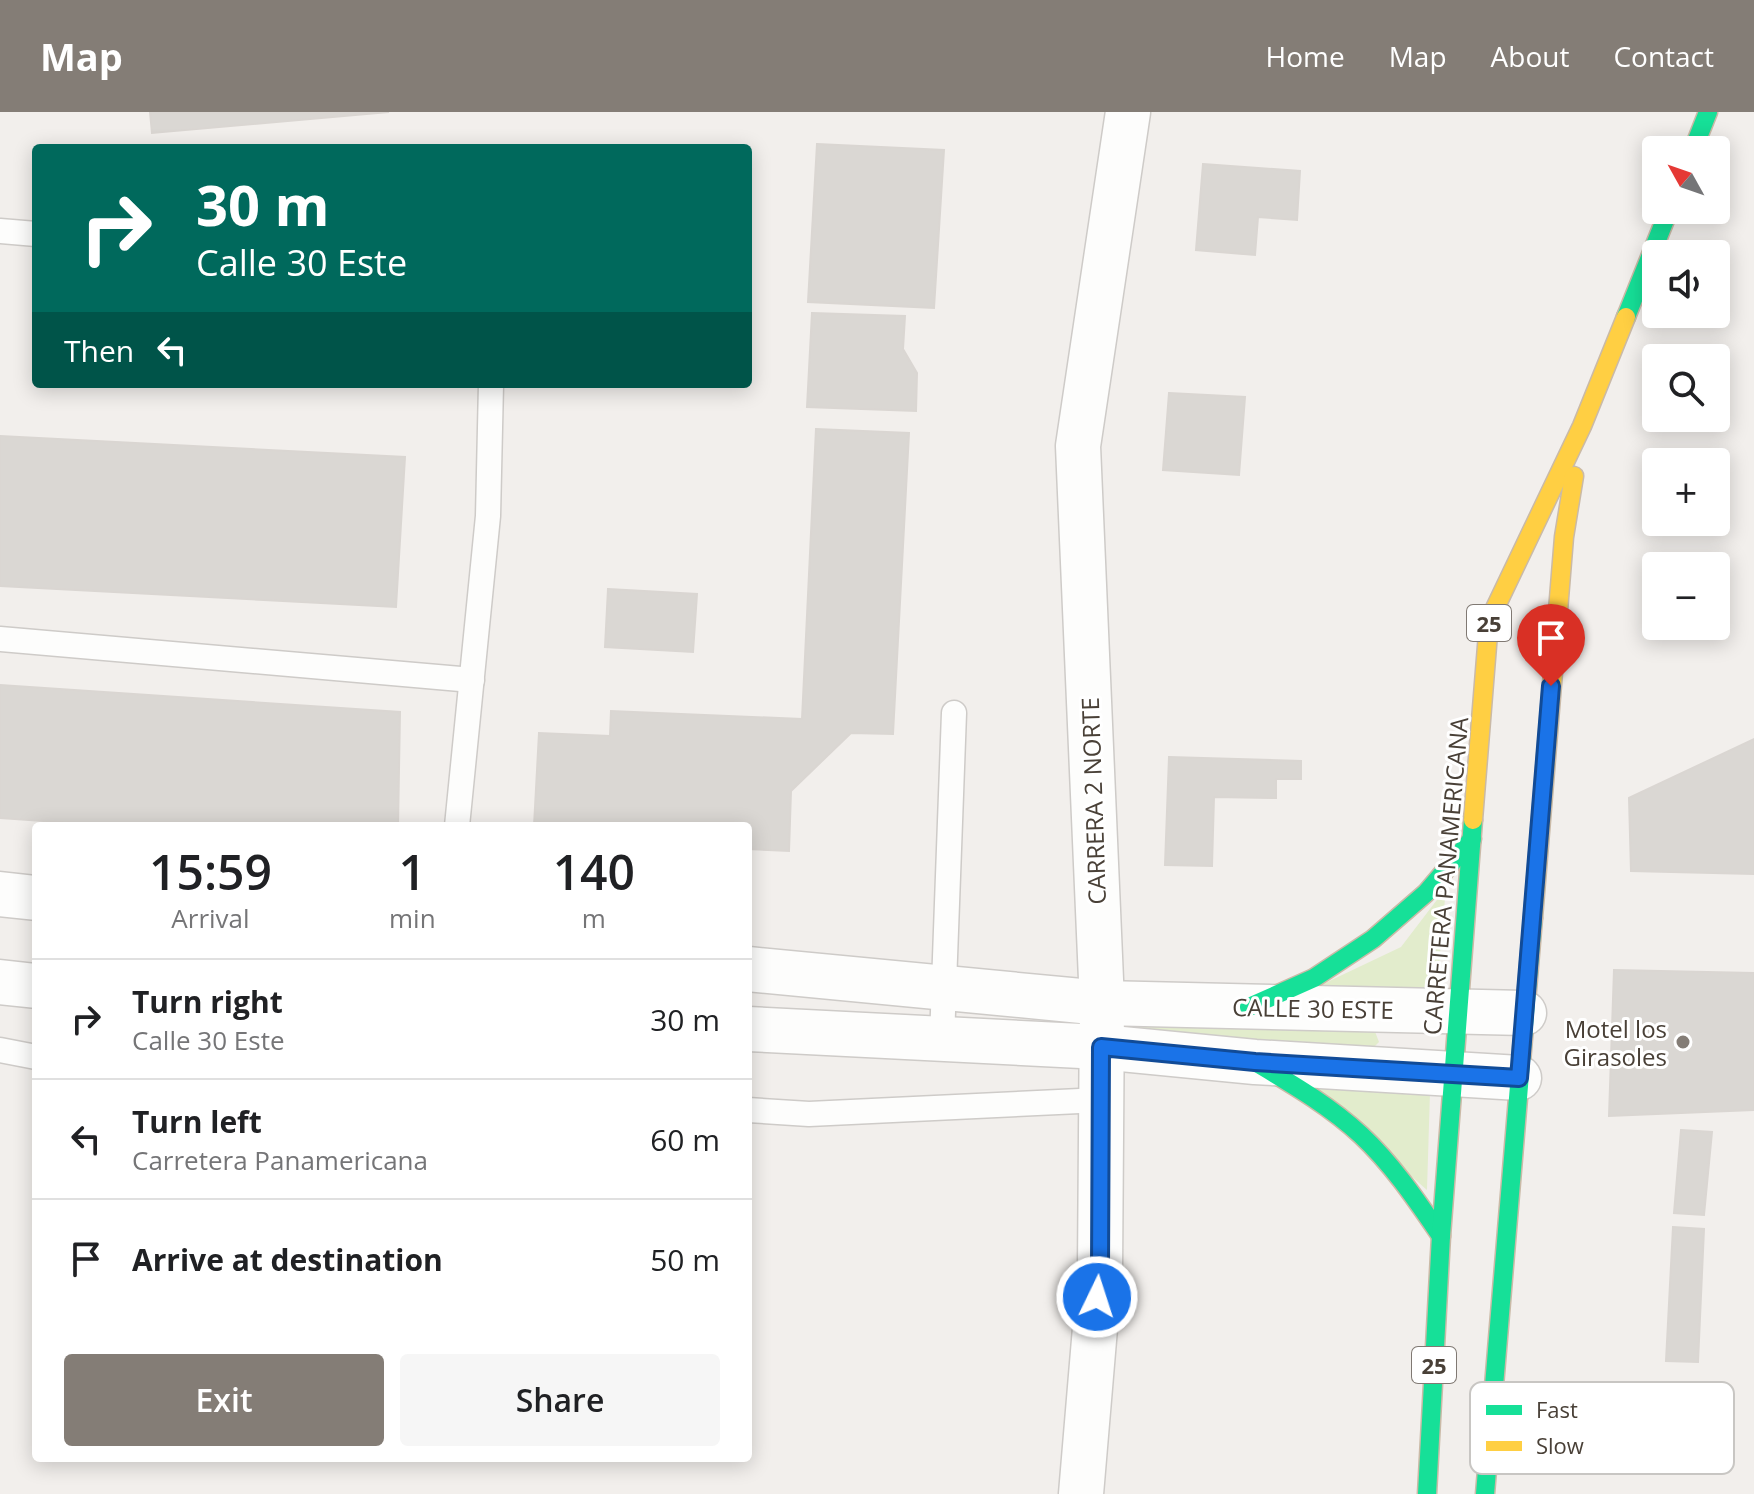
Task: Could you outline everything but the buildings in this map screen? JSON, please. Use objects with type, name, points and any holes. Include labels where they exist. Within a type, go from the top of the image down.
[{"type":"highway","points":[[1699,136],[1708,112]]},
{"type":"highway","name":"CARRETERA PANAMERICANA","points":[[1427,1494],[1441,1236],[1489,621],[1582,426],[1663,224]]},
{"type":"highway","name":"CARRETERA PANAMERICANA","points":[[1494,1382],[1564,537],[1582,426]]},
{"type":"highway","points":[[1249,1007],[1314,978],[1373,939],[1426,893],[1472,839]]},
{"type":"highway","points":[[1255,1062],[1311,1095],[1362,1135],[1405,1183],[1441,1236]]},
{"type":"highway","name":"CARRETERA PANAMERICANA","points":[[1485,1494],[1487,1474]]},
{"type":"street","name":"CARRERA 2 NORTE","points":[[1081,1494],[1100,1269],[1102,1003],[1078,446],[1128,112]]},
{"type":"street","points":[[0,894],[32,898]]},
{"type":"street","name":"CALLE 30 ESTE","points":[[752,969],[1102,1003],[1524,1013]]},
{"type":"street","points":[[0,982],[32,986]]},
{"type":"street","points":[[752,1029],[1101,1047],[1255,1062],[1519,1078]]},
{"type":"lane","points":[[0,231],[32,234]]},
{"type":"lane","points":[[457,822],[488,516],[491,388]]},
{"type":"lane","points":[[0,639],[472,680]]},
{"type":"lane","points":[[942,1039],[954,713]]},
{"type":"lane","points":[[0,1050],[32,1056]]},
{"type":"lane","points":[[752,1110],[809,1114],[1101,1100]]},
{"type":"green space","points":[[1446,888],[1436,997],[1321,985],[1401,947]]},
{"type":"green space","points":[[1134,1020],[1374,1029],[1379,1042],[1370,1051],[1143,1034]]},
{"type":"green space","points":[[1299,1077],[1430,1092],[1427,1190]]},
{"type":"traffic: fast","points":[[1699,136],[1708,112]]},
{"type":"traffic: fast","points":[[1626,317],[1663,224]]},
{"type":"traffic: fast","points":[[1427,1494],[1441,1236],[1473,820]]},
{"type":"traffic: fast","points":[[1249,1007],[1314,978],[1373,939],[1426,893],[1472,839]]},
{"type":"traffic: fast","points":[[1494,1382],[1533,918]]},
{"type":"traffic: fast","points":[[1255,1062],[1324,1105],[1361,1135],[1394,1171],[1441,1236]]},
{"type":"traffic: fast","points":[[1485,1494],[1487,1474]]},
{"type":"traffic: slow","points":[[1473,820],[1489,621],[1582,426],[1626,317]]},
{"type":"traffic: slow","points":[[1533,918],[1564,537],[1574,476]]},
{"type":"place","name":"Motel los Girasoles","points":[[1683,1042]]},
{"type":"route","points":[[1097,1297],[1100,1269],[1101,1047],[1255,1062],[1519,1078],[1551,686]]}]
